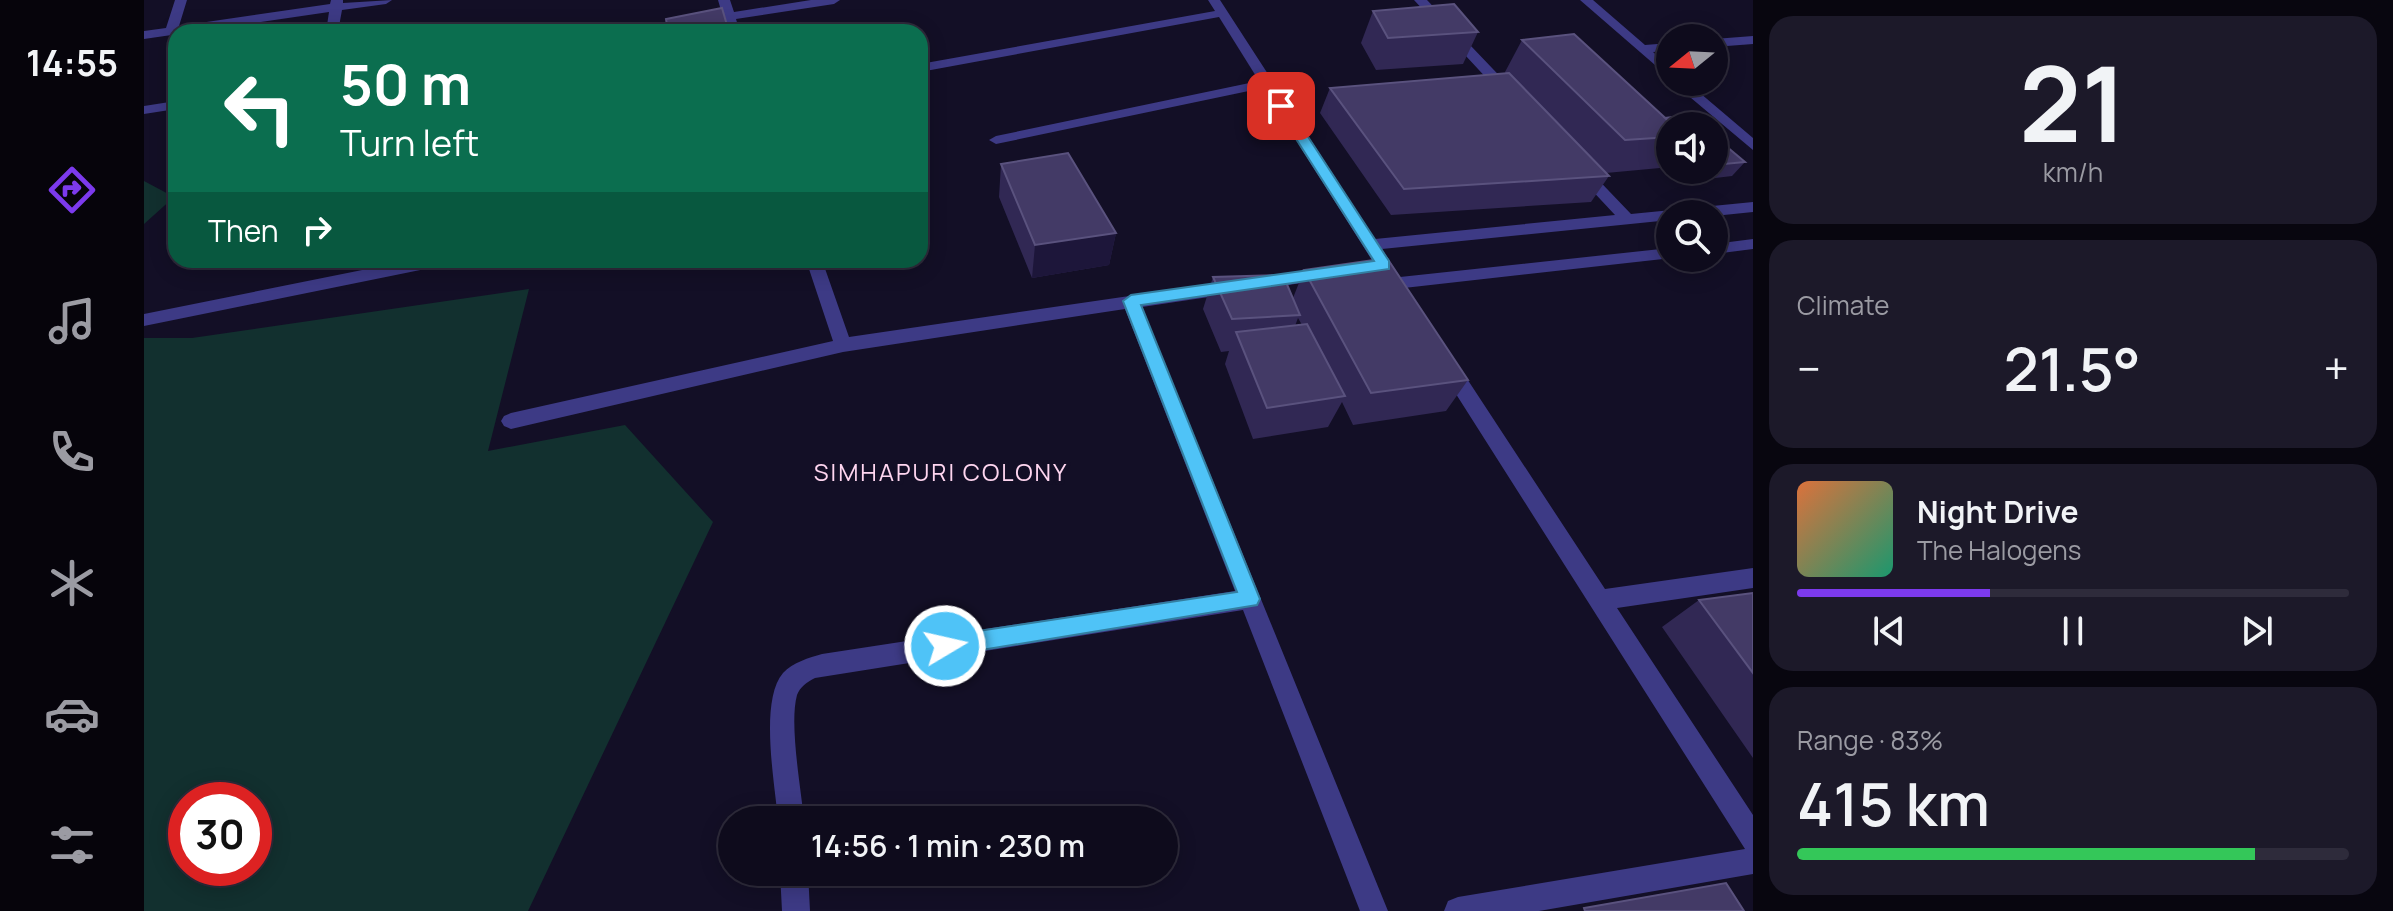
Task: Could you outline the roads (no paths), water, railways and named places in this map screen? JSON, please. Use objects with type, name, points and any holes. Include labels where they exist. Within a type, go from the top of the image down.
[{"type":"street","points":[[173,24],[181,0]]},
{"type":"street","points":[[214,24],[336,4],[386,0]]},
{"type":"street","points":[[724,0],[731,24]]},
{"type":"street","points":[[685,24],[834,0]]},
{"type":"street","points":[[1420,0],[1518,104]]},
{"type":"street","points":[[1586,0],[1656,62]]},
{"type":"street","points":[[333,24],[336,4]]},
{"type":"street","points":[[928,66],[1218,6],[1371,245],[1368,267]]},
{"type":"street","points":[[144,35],[168,31]]},
{"type":"street","points":[[1728,42],[1753,40]]},
{"type":"street","points":[[1642,49],[1656,48]]},
{"type":"street","points":[[996,140],[1267,83]]},
{"type":"street","points":[[1695,96],[1753,146]]},
{"type":"street","points":[[144,110],[168,106]]},
{"type":"street","points":[[1573,161],[1627,219]]},
{"type":"street","points":[[1728,209],[1753,207]]},
{"type":"street","points":[[1371,245],[1656,216]]},
{"type":"street","points":[[1728,247],[1753,244]]},
{"type":"street","points":[[511,421],[843,345],[1131,301],[1368,267],[1400,289],[1656,255]]},
{"type":"street","points":[[144,320],[401,268]]},
{"type":"street","points":[[817,268],[843,345]]},
{"type":"street","points":[[1131,301],[1374,911]]},
{"type":"street","points":[[1438,349],[1753,839]]},
{"type":"street","points":[[1600,600],[1753,578]]},
{"type":"street","points":[[790,806],[784,708],[786,689],[802,671],[822,665],[1250,599]]},
{"type":"street","points":[[1458,911],[1753,861]]},
{"type":"street","points":[[795,886],[796,911]]},
{"type":"district","name":"SIMHAPURI COLONY","points":[[941,471]]}]
